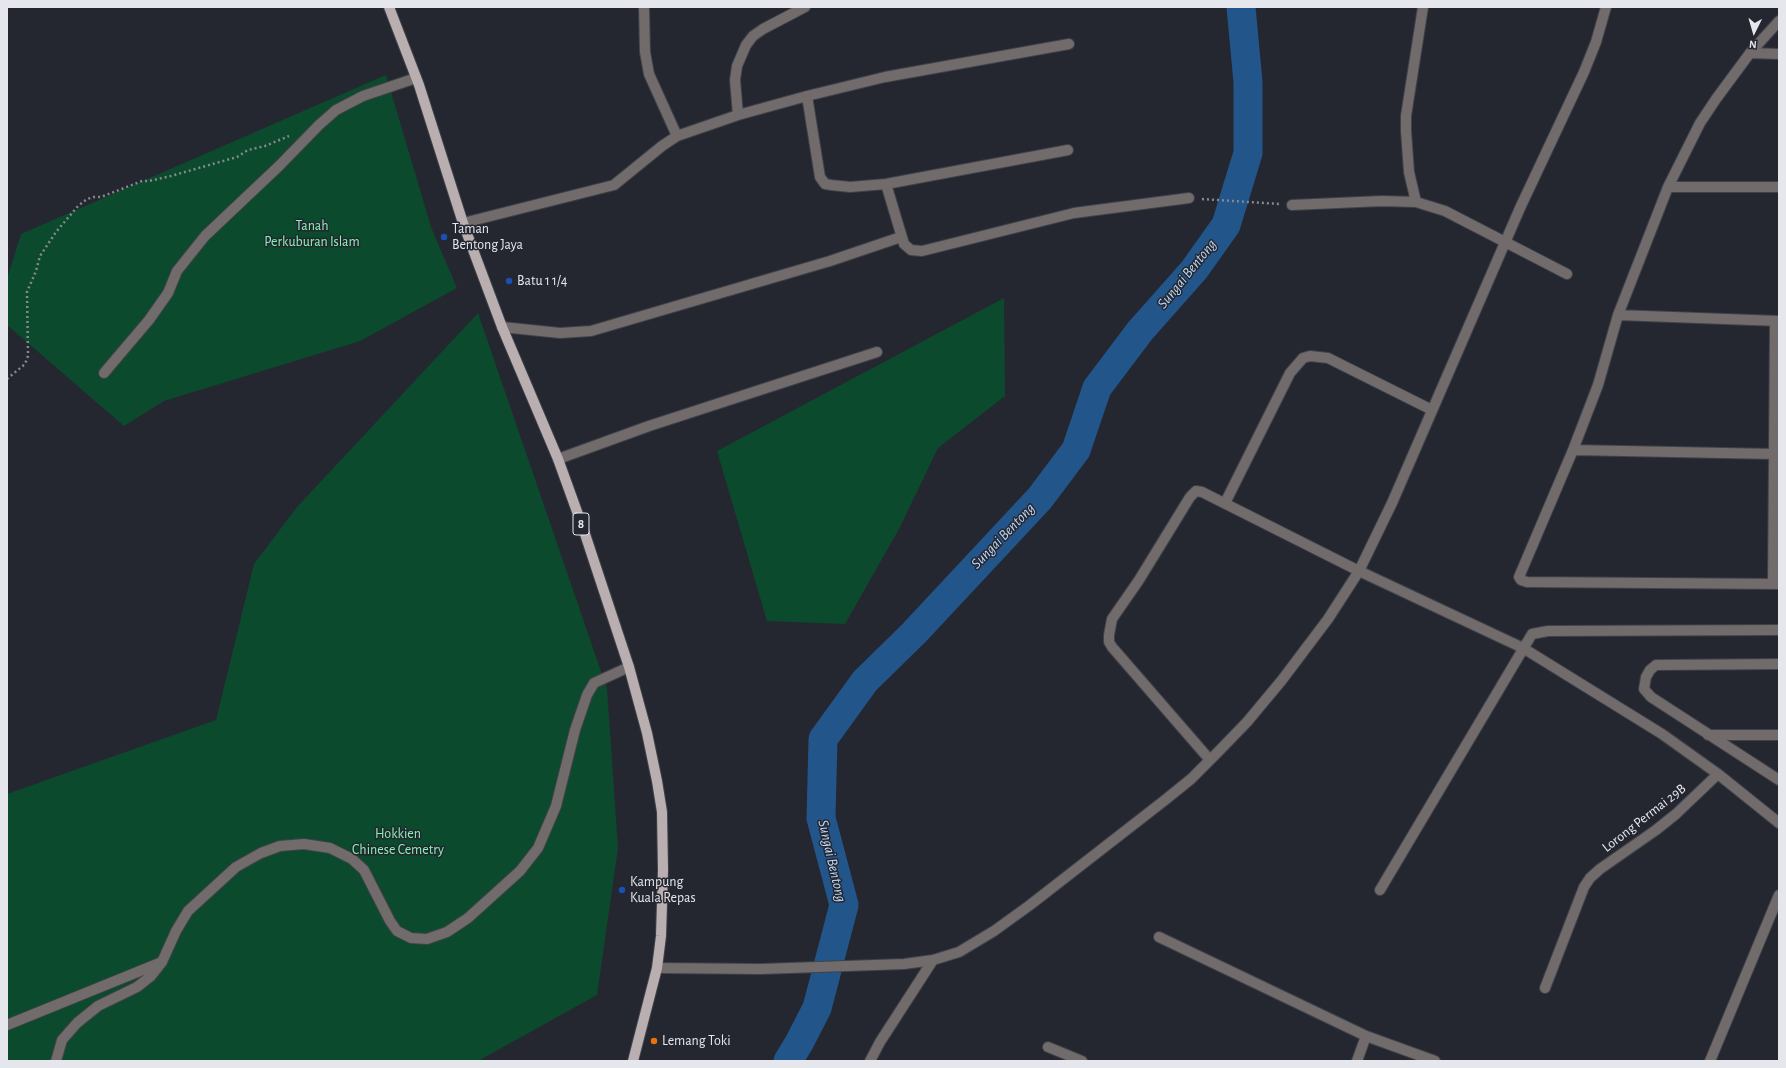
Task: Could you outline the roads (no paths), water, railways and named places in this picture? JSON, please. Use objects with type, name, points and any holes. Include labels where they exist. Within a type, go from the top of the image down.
[{"type":"main road","name":"8","points":[[389,7],[416,78],[463,223],[502,327],[558,459],[584,531],[629,667],[647,733],[662,812],[661,936],[657,968],[633,1061]]},
{"type":"street","points":[[644,7],[645,52],[649,74],[677,136]]},
{"type":"street","points":[[738,115],[735,80],[737,66],[746,45],[753,36],[763,29],[805,7]]},
{"type":"street","points":[[1416,202],[1409,172],[1406,116],[1423,7]]},
{"type":"street","points":[[657,968],[761,969],[904,964],[933,960],[959,952],[971,946],[1030,905],[1165,800],[1210,760],[1247,722],[1282,680],[1328,619],[1359,571],[1392,503],[1505,242],[1584,72],[1596,42],[1606,7]]},
{"type":"street","points":[[1618,315],[1777,321],[1774,454],[1776,584],[1521,580],[1519,577],[1573,450],[1603,369],[1618,315],[1668,187],[1700,123],[1732,76],[1779,20]]},
{"type":"street","points":[[463,223],[614,185],[662,146],[677,136],[738,115],[807,96],[886,78],[1069,44]]},
{"type":"street","points":[[1750,53],[1779,54]]},
{"type":"street","points":[[104,374],[149,320],[168,292],[177,271],[205,236],[279,166],[319,125],[336,110],[363,96],[416,78]]},
{"type":"street","points":[[807,96],[820,177],[825,184],[841,187],[886,184],[1068,150]]},
{"type":"street","points":[[886,184],[904,244],[911,250],[922,251],[1074,213],[1189,198]]},
{"type":"street","points":[[1668,187],[1779,187]]},
{"type":"street","points":[[1292,205],[1382,201],[1416,202],[1445,210],[1567,274]]},
{"type":"street","points":[[502,327],[560,333],[591,331],[830,261],[901,238]]},
{"type":"street","points":[[558,459],[649,426],[877,352]]},
{"type":"street","points":[[1225,503],[1290,373],[1303,358],[1310,356],[1328,358],[1432,410]]},
{"type":"street","points":[[1573,450],[1774,454]]},
{"type":"street","points":[[1210,760],[1109,642],[1109,628],[1112,619],[1139,580],[1190,497],[1196,491],[1202,492],[1225,503],[1359,571],[1523,648],[1662,734],[1718,774],[1779,823]]},
{"type":"street","points":[[1380,890],[1532,634],[1548,631],[1779,630]]},
{"type":"street","points":[[1779,664],[1656,665],[1650,670],[1644,683],[1644,689],[1651,697],[1779,780]]},
{"type":"street","points":[[56,1061],[62,1040],[77,1022],[98,1006],[137,987],[151,976],[162,962],[176,931],[188,911],[236,867],[261,853],[280,846],[304,844],[330,848],[352,859],[364,870],[390,921],[397,931],[411,938],[427,939],[447,932],[468,918],[520,871],[538,848],[556,806],[575,730],[594,683],[629,667]]},
{"type":"street","points":[[1708,735],[1779,735]]},
{"type":"street","name":"Lorong Permai 29B","points":[[1545,988],[1584,887],[1590,878],[1600,869],[1671,818],[1718,774]]},
{"type":"street","points":[[1710,1061],[1779,895]]},
{"type":"street","points":[[1159,937],[1366,1036],[1435,1061]]},
{"type":"street","points":[[870,1061],[880,1042],[933,960]]},
{"type":"street","points":[[7,1025],[162,962]]},
{"type":"street","points":[[1357,1061],[1366,1036]]},
{"type":"street","points":[[1048,1047],[1082,1061]]},
{"type":"waterway","name":"Sungai Bentong","points":[[788,1061],[817,1008],[844,905],[821,818],[823,739],[865,681],[914,633],[1040,498],[1076,450],[1097,388],[1140,331],[1194,270],[1226,225],[1248,153],[1248,82],[1241,7]]},
{"type":"place","name":"Taman Bentong Jaya","points":[[444,237]]},
{"type":"place","name":"Batu 1 1/4","points":[[509,281]]},
{"type":"place","name":"Kampung Kuala Repas","points":[[622,890]]},
{"type":"place","name":"Lemang Toki","points":[[654,1041]]},
{"type":"park label","name":"Tanah Perkuburan Islam","points":[[312,234]]},
{"type":"park label","name":"Hokkien Chinese Cemetry","points":[[398,842]]}]
